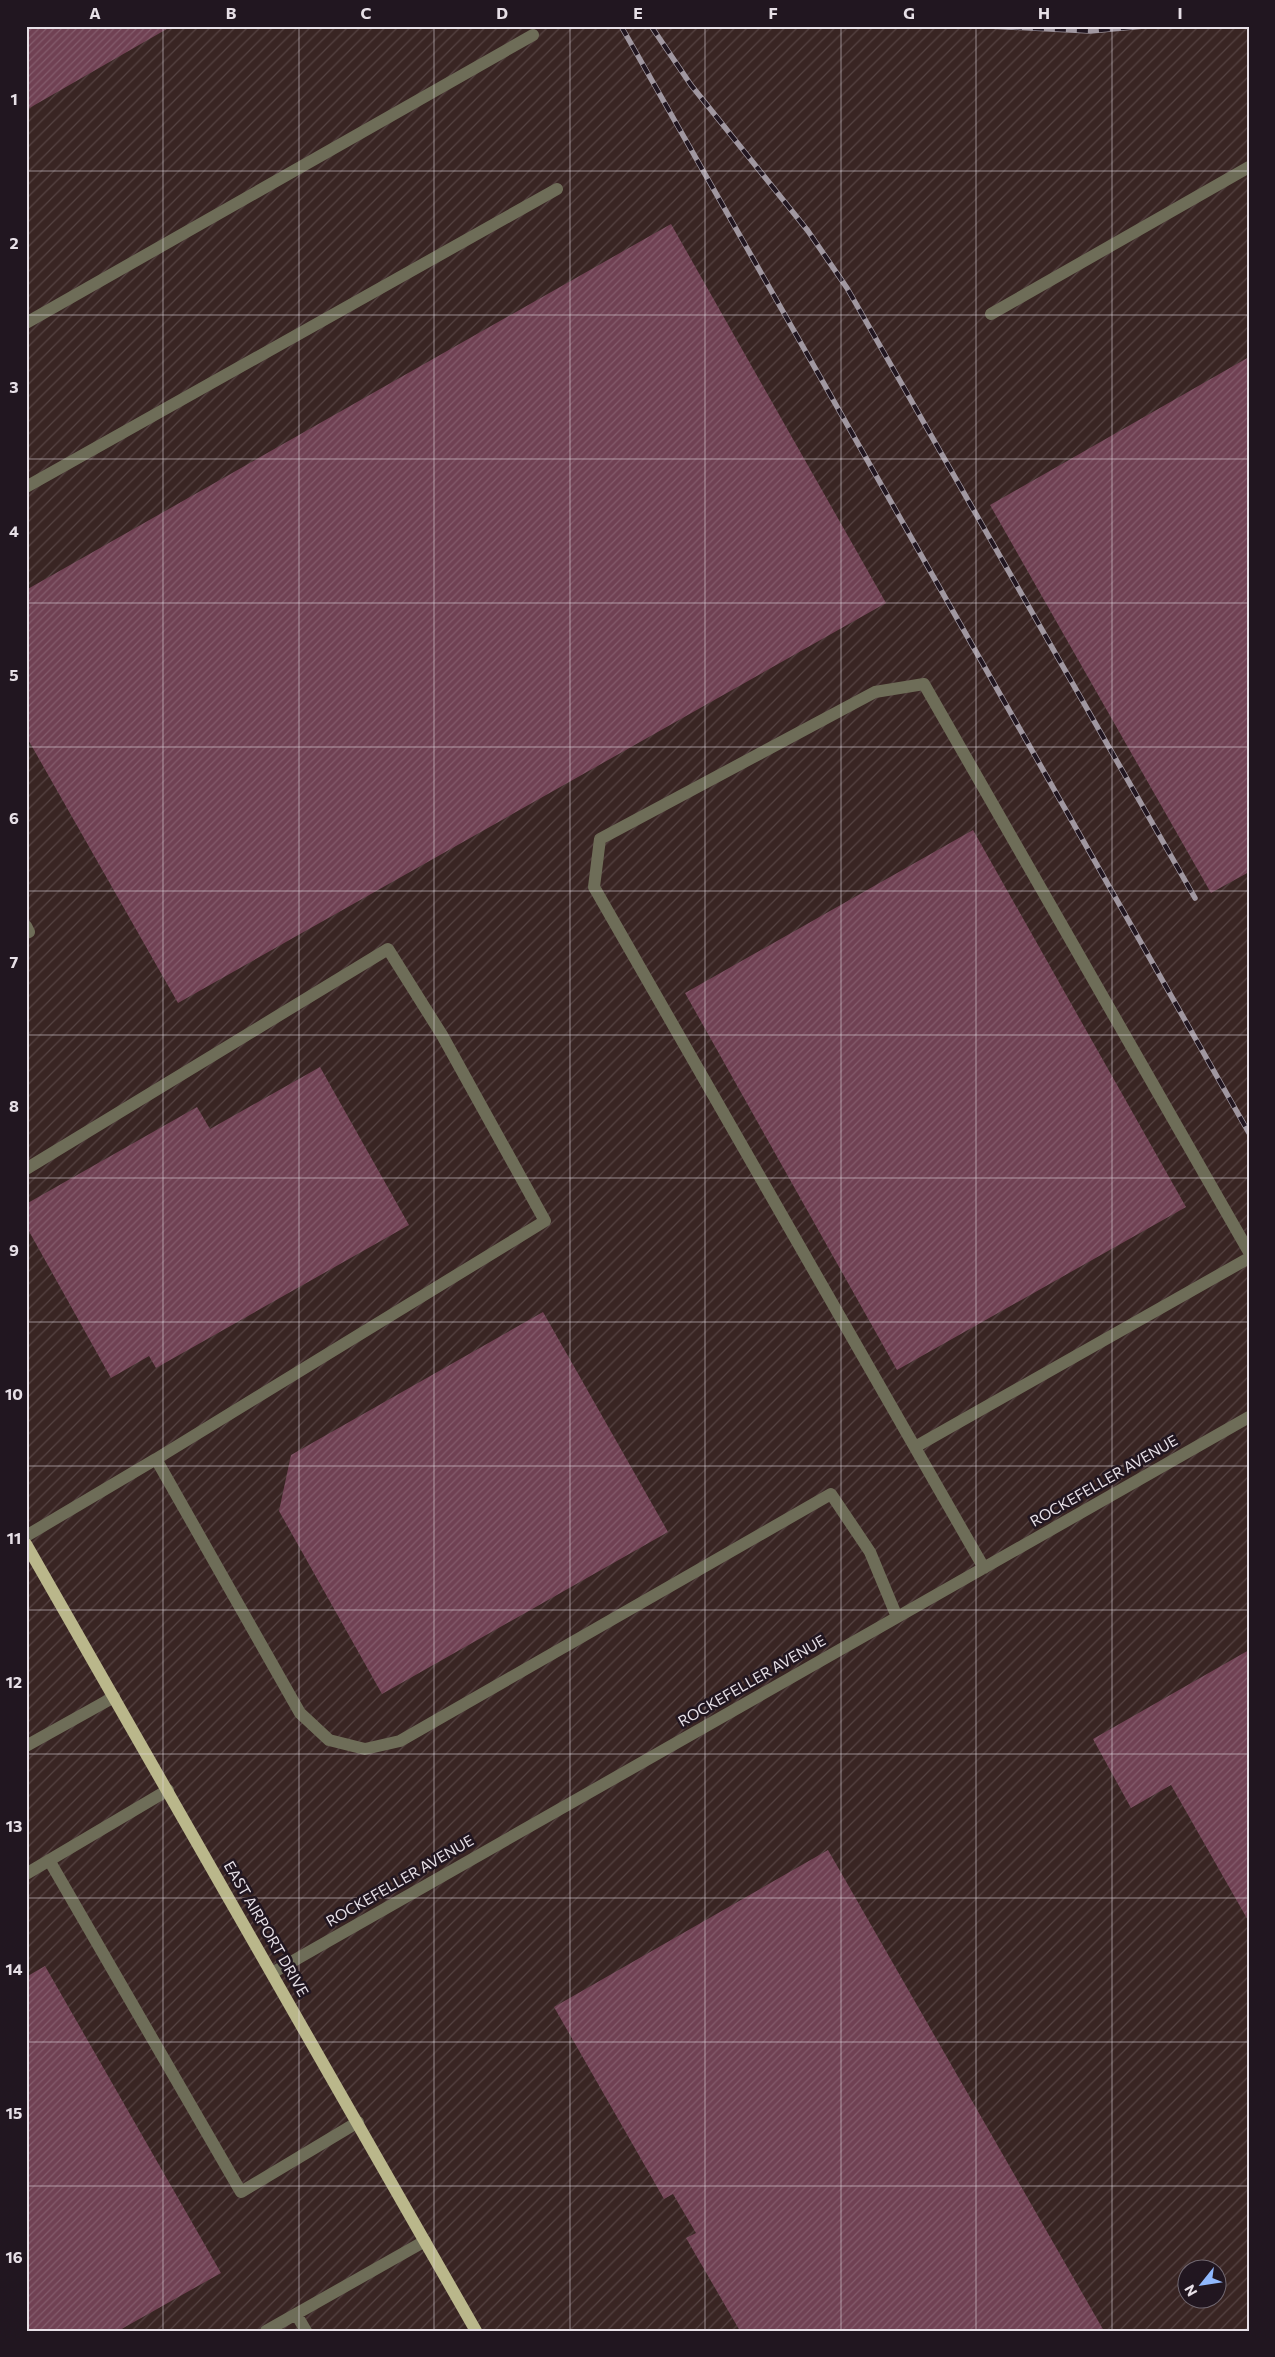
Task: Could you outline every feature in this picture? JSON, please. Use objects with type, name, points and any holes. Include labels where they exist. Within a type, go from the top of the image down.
[{"type":"main road","name":"EAST AIRPORT DRIVE","points":[[26,1544],[476,2331]]},
{"type":"street","points":[[26,323],[533,35]]},
{"type":"street","points":[[991,314],[1249,167]]},
{"type":"street","points":[[26,487],[557,189]]},
{"type":"street","points":[[984,1568],[594,886],[600,840],[875,692],[924,684],[1249,1252]]},
{"type":"street","points":[[26,926],[29,932],[26,934]]},
{"type":"street","points":[[26,1169],[388,949],[442,1035],[545,1220],[26,1536]]},
{"type":"street","points":[[916,1447],[1249,1258]]},
{"type":"street","name":"ROCKEFELLER AVENUE","points":[[272,1973],[1249,1417]]},
{"type":"street","points":[[156,1458],[300,1713],[329,1740],[365,1749],[400,1741],[831,1494],[870,1552],[897,1617]]},
{"type":"street","points":[[26,1746],[114,1697]]},
{"type":"street","points":[[26,1874],[168,1790]]},
{"type":"street","points":[[49,1860],[241,2192],[358,2122]]},
{"type":"street","points":[[266,2331],[425,2240]]},
{"type":"street","points":[[296,2314],[306,2331]]},
{"type":"shaded area","points":[[26,26],[1249,26],[1249,2331],[26,2331]]},
{"type":"building","points":[[26,26],[172,26],[26,110]]},
{"type":"building","points":[[671,224],[886,603],[178,1003],[26,736],[26,590]]},
{"type":"building","points":[[1249,357],[1249,872],[1211,893],[990,505]]},
{"type":"building","points":[[973,830],[1186,1207],[897,1370],[685,993]]},
{"type":"building","points":[[320,1067],[409,1225],[156,1368],[149,1356],[111,1378],[26,1226],[26,1204],[197,1107],[210,1129]]},
{"type":"building","points":[[543,1312],[668,1532],[382,1694],[279,1511],[291,1455]]},
{"type":"building","points":[[1249,1650],[1249,1922],[1171,1785],[1131,1808],[1093,1739]]},
{"type":"building","points":[[828,1850],[1104,2331],[740,2331],[686,2238],[696,2233],[673,2194],[664,2199],[554,2007]]},
{"type":"building","points":[[45,1966],[221,2273],[118,2331],[26,2331],[26,1977]]},
{"type":"railway","points":[[621,26],[1249,1133]]},
{"type":"railway","points":[[651,26],[691,85],[808,231],[847,288],[1195,898]]},
{"type":"railway","points":[[989,26],[1090,31],[1144,26]]}]
